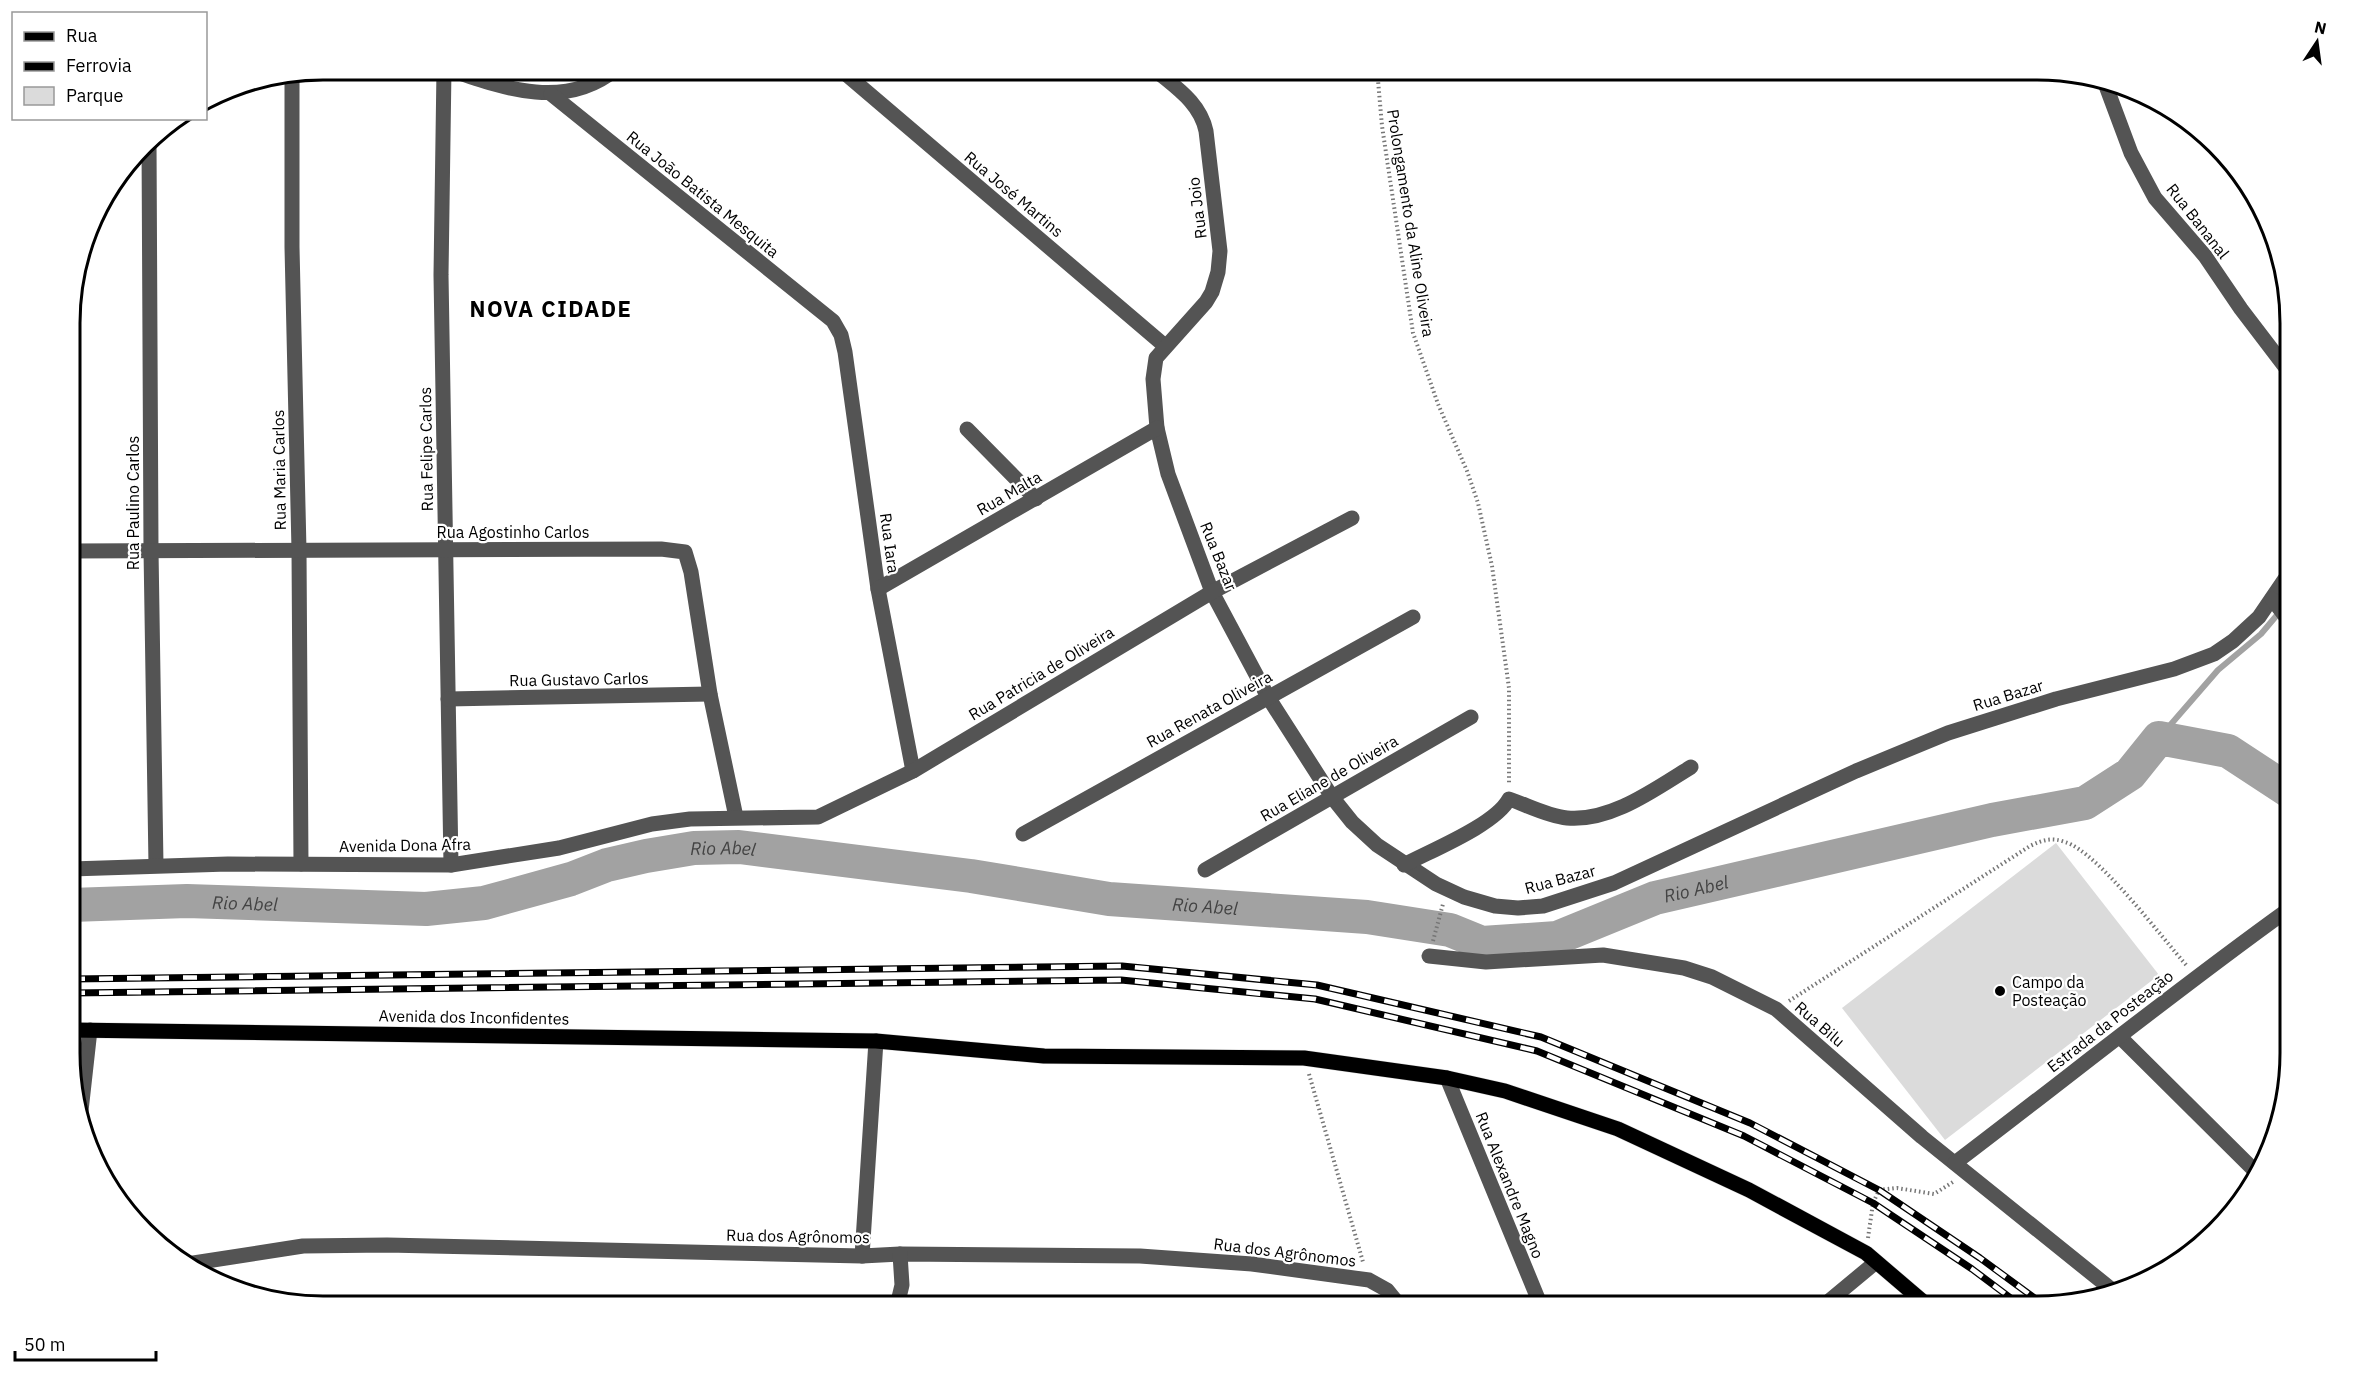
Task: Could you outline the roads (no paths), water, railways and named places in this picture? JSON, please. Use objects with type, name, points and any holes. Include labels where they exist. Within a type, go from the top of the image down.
[{"type":"main road","name":"Avenida dos Inconfidentes","points":[[80,1030],[876,1041],[1044,1056],[1305,1058],[1446,1078],[1505,1091],[1618,1129],[1749,1190],[1871,1258]]},
{"type":"main road","points":[[1871,1258],[1917,1296]]},
{"type":"street","name":"Rua Felipe Carlos","points":[[446,80],[441,275],[451,865]]},
{"type":"street","points":[[483,80],[510,88],[550,94],[577,90],[601,80]]},
{"type":"street","name":"Rua José Martins","points":[[853,80],[1165,346]]},
{"type":"street","name":"Rua Joio","points":[[1165,346],[1212,292],[1218,272],[1220,250],[1206,131],[1201,113],[1167,80]]},
{"type":"street","name":"Rua Maria Carlos","points":[[292,82],[292,247],[299,550],[300,864]]},
{"type":"street","name":"Rua Bananal","points":[[2108,90],[2132,153],[2155,198],[2205,256],[2280,360]]},
{"type":"street","name":"Rua João Batista Mesquita","points":[[550,94],[833,321]]},
{"type":"street","name":"Rua Paulino Carlos","points":[[149,153],[151,550],[156,865]]},
{"type":"street","name":"Rua Iara","points":[[833,321],[841,335],[845,352],[878,589],[913,771]]},
{"type":"street","name":"Rua Bazar","points":[[1165,346],[1156,358],[1153,369],[1157,428],[1168,474],[1212,592],[1269,697],[1332,797],[1352,822],[1404,865],[1436,884],[1464,897],[1495,906],[1518,908],[1543,906],[1614,883],[1856,771],[1948,734],[2047,702],[2174,669],[2214,654],[2233,641],[2276,603],[2280,594]]},
{"type":"street","name":"Rua Malta","points":[[878,589],[1157,428]]},
{"type":"street","points":[[967,429],[1036,499]]},
{"type":"street","name":"Rua Patricia de Oliveira","points":[[736,817],[818,817],[913,771],[1212,592],[1352,518]]},
{"type":"street","name":"Rua Agostinho Carlos","points":[[80,551],[661,549],[685,552],[691,572],[710,694],[736,817]]},
{"type":"street","points":[[2276,603],[2280,609]]},
{"type":"street","name":"Rua Renata Oliveira","points":[[1023,834],[1413,617]]},
{"type":"street","name":"Rua Gustavo Carlos","points":[[448,699],[710,694]]},
{"type":"street","name":"Rua Eliane de Oliveira","points":[[1205,870],[1471,717]]},
{"type":"street","points":[[1404,865],[1489,820],[1504,809],[1509,799],[1556,816],[1580,817],[1609,812],[1691,768]]},
{"type":"street","name":"Avenida Dona Afra","points":[[80,869],[156,865],[451,865],[559,848],[652,825],[690,819],[736,817]]},
{"type":"street","name":"Estrada da Posteação","points":[[1961,1168],[2196,976],[2280,915]]},
{"type":"street","name":"Rua Bilu","points":[[1431,949],[1486,962],[1593,955],[1630,958],[1684,968],[1712,977],[1776,1009],[1961,1168],[2106,1285]]},
{"type":"street","points":[[83,1092],[90,1030]]},
{"type":"street","points":[[2121,1038],[2251,1167]]},
{"type":"street","points":[[862,1256],[876,1041]]},
{"type":"street","name":"Rua Alexandre Magno","points":[[1446,1078],[1537,1296]]},
{"type":"street","name":"Rua dos Agrônomos","points":[[198,1261],[303,1246],[387,1245],[862,1256],[900,1254],[1140,1256],[1252,1264],[1368,1280],[1386,1290],[1391,1296]]},
{"type":"street","points":[[900,1254],[902,1286],[900,1296]]},
{"type":"street","points":[[1833,1296],[1871,1258]]},
{"type":"waterway","points":[[2159,738],[2218,670],[2261,634],[2280,611]]},
{"type":"waterway","name":"Rio Abel","points":[[80,905],[187,901],[426,909],[484,903],[571,879],[607,865],[646,856],[694,848],[739,847],[971,876],[1109,899],[1367,917],[1450,930],[1482,943],[1557,938],[1655,898],[1992,820],[2085,803],[2130,774],[2159,738],[2228,751],[2280,785]]},
{"type":"railway","points":[[80,979],[1122,966],[1317,985],[1541,1037],[1750,1123],[1879,1190],[2032,1296]]},
{"type":"railway","points":[[80,993],[1121,980],[1315,999],[1537,1051],[1744,1136],[1873,1203],[1972,1269],[2008,1296]]},
{"type":"place","name":"Campo da Posteação","points":[[2000,991]]},
{"type":"district","name":"NOVA CIDADE","points":[[551,308]]}]
